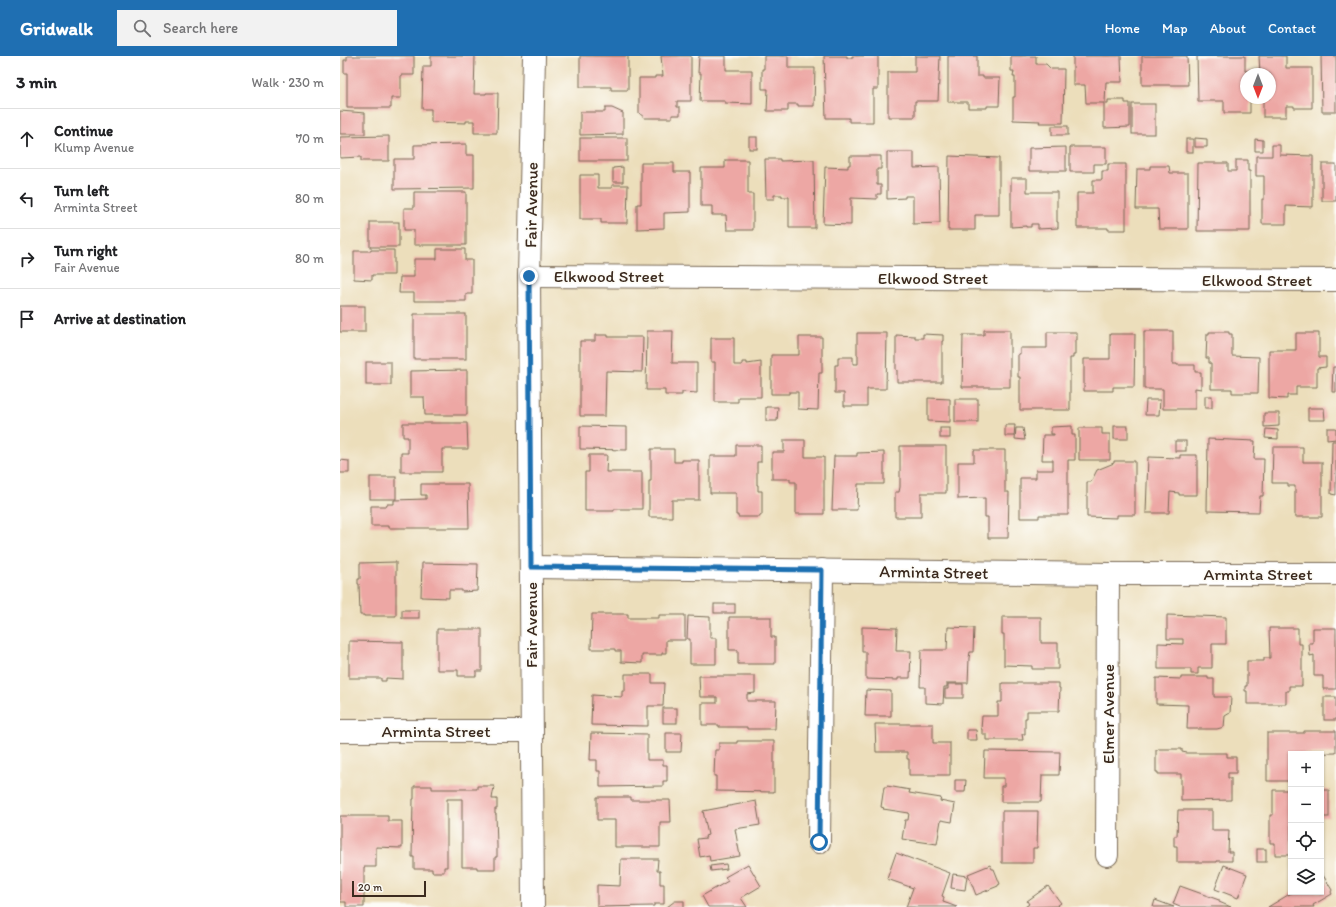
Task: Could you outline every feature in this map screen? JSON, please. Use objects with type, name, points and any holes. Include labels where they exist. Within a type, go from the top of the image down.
[{"type":"street","name":"Fair Avenue","points":[[533,907],[529,276],[534,56]]},
{"type":"street","name":"Elkwood Street","points":[[529,276],[1336,280]]},
{"type":"street","name":"Arminta Street","points":[[531,567],[1108,574],[1336,574]]},
{"type":"street","points":[[819,842],[822,570]]},
{"type":"street","name":"Elmer Avenue","points":[[1107,855],[1108,574]]},
{"type":"street","name":"Arminta Street","points":[[340,731],[532,731]]},
{"type":"building","points":[[347,56],[414,56],[414,75],[401,75],[401,98],[391,98],[391,108],[347,108],[347,73],[344,73],[344,60],[347,60]]},
{"type":"building","points":[[431,56],[475,56],[474,94],[498,93],[497,133],[474,133],[474,121],[466,121],[466,123],[431,122],[431,109],[422,109],[423,66],[431,66]]},
{"type":"building","points":[[580,56],[628,56],[628,90],[611,90],[611,87],[580,87]]},
{"type":"building","points":[[661,56],[691,56],[691,101],[677,101],[677,107],[680,107],[680,115],[672,115],[672,118],[645,118],[639,113],[639,78],[655,78],[655,76],[663,76]]},
{"type":"building","points":[[699,56],[726,56],[726,70],[752,70],[752,104],[725,103],[725,101],[700,101],[701,73],[698,73]]},
{"type":"building","points":[[764,56],[788,56],[788,68],[815,68],[814,106],[798,106],[798,104],[788,104],[788,111],[767,111],[768,89],[762,89],[762,69],[764,69]]},
{"type":"building","points":[[824,56],[847,56],[847,58],[852,58],[852,56],[878,56],[878,89],[873,89],[873,122],[849,122],[849,118],[826,118]]},
{"type":"building","points":[[915,56],[940,56],[938,101],[915,101],[915,117],[888,117],[888,72],[915,72]]},
{"type":"building","points":[[948,56],[977,56],[977,76],[983,76],[983,78],[1000,78],[999,106],[987,106],[987,108],[968,108],[968,102],[948,102]]},
{"type":"building","points":[[1011,56],[1036,56],[1036,64],[1046,64],[1051,69],[1064,69],[1063,123],[1039,123],[1040,121],[1013,120],[1015,77],[1013,77],[1014,71],[1011,71]]},
{"type":"building","points":[[1073,56],[1121,56],[1122,82],[1106,82],[1105,103],[1108,103],[1108,100],[1125,100],[1125,103],[1130,103],[1130,127],[1104,128],[1104,103],[1086,103],[1085,85],[1073,85]]},
{"type":"building","points":[[1142,56],[1187,56],[1188,85],[1142,85]]},
{"type":"building","points":[[1197,56],[1245,56],[1245,68],[1240,68],[1240,104],[1250,104],[1250,113],[1224,113],[1224,101],[1198,101]]},
{"type":"building","points":[[1259,56],[1286,56],[1286,68],[1312,68],[1312,108],[1294,108],[1294,106],[1286,106],[1286,117],[1263,117],[1263,104],[1276,104],[1276,68],[1260,68]]},
{"type":"building","points":[[1321,56],[1336,56],[1336,112],[1322,112]]},
{"type":"building","points":[[1132,104],[1155,104],[1155,134],[1132,134]]},
{"type":"building","points":[[605,108],[612,108],[623,113],[623,134],[580,135],[580,112],[605,112]]},
{"type":"building","points":[[340,111],[365,113],[365,134],[340,134]]},
{"type":"building","points":[[1052,126],[1068,126],[1068,135],[1052,135]]},
{"type":"building","points":[[389,136],[389,161],[361,161],[361,157],[340,158],[340,137]]},
{"type":"building","points":[[749,137],[757,137],[757,149],[749,149]]},
{"type":"building","points":[[580,138],[627,138],[627,161],[580,161]]},
{"type":"building","points":[[1195,138],[1207,139],[1207,147],[1195,147]]},
{"type":"building","points":[[1186,139],[1193,139],[1193,152],[1186,152]]},
{"type":"building","points":[[1255,139],[1263,140],[1263,151],[1255,151]]},
{"type":"building","points":[[466,144],[466,155],[474,155],[474,188],[394,189],[394,159],[414,159],[414,145]]},
{"type":"building","points":[[1272,145],[1280,145],[1280,155],[1313,156],[1313,207],[1286,206],[1286,224],[1262,224],[1264,176],[1256,176],[1256,156],[1272,156]]},
{"type":"building","points":[[1066,147],[1066,171],[1029,171],[1029,148]]},
{"type":"building","points":[[1070,147],[1106,147],[1106,164],[1094,164],[1094,172],[1070,172]]},
{"type":"building","points":[[887,152],[914,152],[914,168],[939,167],[940,223],[913,224],[913,196],[887,199]]},
{"type":"building","points":[[850,156],[881,156],[881,169],[877,169],[877,185],[881,185],[881,194],[877,194],[877,199],[851,198],[851,225],[823,224],[825,167],[848,168],[848,165],[850,165]]},
{"type":"building","points":[[949,156],[999,158],[999,215],[975,215],[975,230],[948,230]]},
{"type":"building","points":[[765,159],[780,159],[780,161],[814,160],[815,228],[789,228],[789,197],[774,195],[774,199],[766,199]]},
{"type":"building","points":[[725,160],[748,160],[748,194],[753,194],[753,230],[727,230],[726,215],[712,215],[712,206],[701,206],[701,168],[725,168]]},
{"type":"building","points":[[1236,160],[1248,160],[1248,171],[1250,171],[1250,231],[1197,231],[1198,163],[1228,163],[1228,171],[1236,171]]},
{"type":"building","points":[[641,163],[674,163],[674,172],[690,172],[690,212],[664,213],[664,228],[637,229],[637,204],[641,204]]},
{"type":"building","points":[[1108,164],[1126,164],[1126,230],[1108,230],[1108,228],[1077,228],[1077,193],[1093,193],[1093,180],[1102,180],[1102,171],[1108,171]]},
{"type":"building","points":[[1322,164],[1336,164],[1336,201],[1322,201]]},
{"type":"building","points":[[1150,166],[1169,166],[1170,173],[1188,173],[1188,229],[1159,229],[1158,209],[1136,209],[1137,169],[1150,169]]},
{"type":"building","points":[[623,167],[623,182],[613,182],[613,168]]},
{"type":"building","points":[[580,175],[598,175],[598,188],[612,188],[612,185],[628,185],[627,223],[601,223],[601,219],[580,219]]},
{"type":"building","points":[[1011,178],[1027,178],[1027,192],[1057,192],[1058,228],[1038,229],[1038,224],[1031,224],[1031,227],[1011,227]]},
{"type":"building","points":[[414,192],[466,192],[466,245],[414,245],[414,230],[404,230],[404,208],[414,208]]},
{"type":"building","points":[[370,222],[399,222],[399,247],[370,247]]},
{"type":"building","points":[[437,249],[465,249],[465,260],[472,260],[472,294],[466,294],[466,301],[414,301],[414,293],[399,293],[400,277],[414,277],[414,259],[437,259]]},
{"type":"building","points":[[394,250],[394,275],[372,275],[372,280],[354,279],[354,251]]},
{"type":"building","points":[[340,306],[365,306],[365,332],[340,332]]},
{"type":"building","points":[[414,314],[466,314],[466,359],[414,359]]},
{"type":"building","points":[[984,330],[1010,330],[1010,387],[962,387],[963,335],[984,335]]},
{"type":"building","points":[[647,331],[673,331],[672,363],[697,363],[697,393],[682,392],[682,395],[665,395],[665,390],[646,390]]},
{"type":"building","points":[[1144,331],[1173,331],[1173,364],[1195,365],[1195,372],[1201,372],[1201,389],[1195,388],[1195,409],[1163,409],[1163,389],[1144,389]]},
{"type":"building","points":[[1047,332],[1075,332],[1075,334],[1077,334],[1077,340],[1075,340],[1075,355],[1073,355],[1073,358],[1070,358],[1070,410],[1020,410],[1018,354],[1020,354],[1020,348],[1047,348]]},
{"type":"building","points":[[1209,332],[1229,332],[1229,334],[1232,334],[1232,356],[1259,357],[1258,393],[1232,393],[1232,389],[1211,389],[1211,363],[1209,363],[1209,358],[1206,358],[1207,334],[1209,334]]},
{"type":"building","points":[[857,333],[887,333],[886,389],[867,389],[867,406],[844,406],[844,393],[835,393],[835,365],[838,365],[838,357],[853,357],[853,364],[858,364]]},
{"type":"building","points":[[1296,333],[1319,333],[1319,357],[1326,357],[1326,367],[1317,368],[1317,387],[1296,387],[1296,395],[1287,395],[1287,399],[1269,398],[1269,350],[1296,350]]},
{"type":"building","points":[[923,334],[943,335],[942,382],[897,382],[896,335],[923,338]]},
{"type":"building","points":[[1110,334],[1135,334],[1134,387],[1113,387],[1113,391],[1084,391],[1084,359],[1110,359]]},
{"type":"building","points":[[595,335],[608,335],[608,337],[643,337],[642,372],[606,371],[605,416],[580,416],[580,341],[595,341]]},
{"type":"building","points":[[799,337],[822,337],[822,373],[819,373],[818,410],[798,409],[798,392],[789,392],[789,394],[771,394],[771,355],[799,355]]},
{"type":"building","points":[[711,338],[734,338],[734,365],[742,365],[742,362],[747,362],[747,364],[761,362],[761,397],[738,397],[738,402],[715,402],[715,362],[711,362]]},
{"type":"building","points":[[366,362],[391,362],[391,385],[366,385]]},
{"type":"building","points":[[1333,367],[1336,367],[1336,392],[1332,392]]},
{"type":"building","points":[[467,370],[467,415],[425,415],[424,397],[410,397],[410,371]]},
{"type":"building","points":[[1205,396],[1212,396],[1212,408],[1205,408]]},
{"type":"building","points":[[928,398],[950,399],[950,422],[928,421]]},
{"type":"building","points":[[955,399],[978,399],[978,422],[955,422]]},
{"type":"building","points":[[1146,400],[1160,400],[1159,415],[1145,415]]},
{"type":"building","points":[[766,407],[778,407],[777,421],[766,421]]},
{"type":"building","points":[[1308,408],[1324,408],[1325,420],[1308,420]]},
{"type":"building","points":[[1264,413],[1279,413],[1279,426],[1264,427]]},
{"type":"building","points":[[403,423],[467,423],[468,449],[442,449],[442,472],[401,472],[401,453],[408,453],[408,437],[403,437]]},
{"type":"building","points":[[1005,425],[1015,425],[1014,436],[1005,436]]},
{"type":"building","points":[[580,426],[627,427],[627,450],[580,449]]},
{"type":"building","points":[[1072,426],[1072,435],[1075,435],[1075,460],[1068,460],[1068,515],[1039,515],[1039,518],[1020,518],[1020,478],[1036,478],[1036,470],[1053,470],[1053,460],[1042,460],[1043,435],[1054,435],[1051,434],[1051,427]]},
{"type":"building","points":[[1114,426],[1128,426],[1128,439],[1114,439]]},
{"type":"building","points":[[940,428],[950,428],[950,438],[940,438]]},
{"type":"building","points":[[1016,428],[1023,428],[1025,440],[1015,439]]},
{"type":"building","points":[[1079,428],[1102,428],[1102,434],[1110,434],[1110,460],[1079,460]]},
{"type":"building","points":[[1327,428],[1336,428],[1336,439],[1327,440]]},
{"type":"building","points":[[1266,429],[1278,430],[1278,439],[1265,438]]},
{"type":"building","points":[[1208,439],[1255,441],[1254,459],[1264,459],[1263,496],[1260,496],[1259,512],[1207,511]]},
{"type":"building","points":[[784,440],[805,440],[805,457],[824,457],[824,514],[796,514],[796,482],[790,482],[790,479],[772,479],[772,452],[784,452]]},
{"type":"building","points":[[1175,441],[1186,441],[1186,451],[1175,451]]},
{"type":"building","points":[[1332,441],[1336,441],[1336,495],[1331,494]]},
{"type":"building","points":[[736,445],[761,445],[761,462],[757,462],[758,491],[762,491],[762,515],[760,515],[760,517],[738,517],[738,515],[736,515],[736,493],[710,493],[710,456],[736,456]]},
{"type":"building","points":[[900,446],[946,446],[946,493],[921,493],[921,517],[895,517],[895,492],[899,492],[900,487]]},
{"type":"building","points":[[1273,447],[1303,447],[1303,462],[1322,462],[1322,517],[1295,517],[1295,486],[1288,486],[1288,483],[1272,483]]},
{"type":"building","points":[[651,449],[674,449],[674,462],[682,462],[682,460],[699,460],[699,500],[672,500],[672,517],[649,517]]},
{"type":"building","points":[[974,450],[1005,450],[1005,492],[1009,492],[1008,538],[988,538],[988,517],[985,517],[985,498],[958,499],[958,462],[974,462]]},
{"type":"building","points":[[884,452],[884,484],[858,484],[857,510],[832,510],[834,456],[857,456],[857,453]]},
{"type":"building","points":[[589,455],[607,455],[606,472],[642,472],[642,509],[585,511],[585,472],[589,472]]},
{"type":"building","points":[[1180,455],[1197,455],[1197,495],[1179,495],[1179,493],[1170,492],[1169,513],[1146,513],[1148,457],[1180,458]]},
{"type":"building","points":[[340,460],[349,461],[349,473],[340,473]]},
{"type":"building","points":[[1114,461],[1135,461],[1135,515],[1117,515],[1117,518],[1087,517],[1087,482],[1091,482],[1097,470],[1114,463]]},
{"type":"building","points":[[370,477],[396,477],[396,499],[370,499]]},
{"type":"building","points":[[421,484],[468,484],[469,528],[389,528],[389,526],[371,526],[371,506],[387,506],[387,504],[394,504],[394,500],[426,499],[426,495],[421,495]]},
{"type":"building","points":[[396,562],[396,616],[360,615],[358,579],[360,579],[360,563]]},
{"type":"building","points":[[422,563],[478,564],[477,591],[462,592],[462,590],[449,590],[449,598],[421,597]]},
{"type":"building","points":[[714,604],[735,604],[735,613],[714,613]]},
{"type":"building","points":[[402,610],[419,610],[419,618],[402,618]]},
{"type":"building","points":[[592,614],[628,614],[628,618],[659,618],[659,615],[685,615],[685,640],[666,640],[666,653],[662,653],[662,655],[642,655],[642,663],[621,662],[621,651],[615,651],[615,649],[591,649]]},
{"type":"building","points":[[1167,615],[1226,617],[1226,644],[1212,644],[1212,668],[1198,668],[1198,674],[1191,674],[1191,669],[1158,669],[1158,643],[1183,644],[1183,639],[1167,639]]},
{"type":"building","points":[[688,616],[710,617],[710,638],[716,638],[716,664],[690,664],[690,639],[687,639]]},
{"type":"building","points":[[729,617],[771,617],[771,637],[775,637],[775,664],[738,664],[738,650],[729,650]]},
{"type":"building","points":[[1002,617],[1041,617],[1041,643],[1058,643],[1058,669],[1032,669],[1032,666],[1004,665],[1004,634],[1002,634]]},
{"type":"building","points":[[862,627],[897,628],[896,651],[911,651],[910,678],[898,678],[898,680],[866,679],[866,652],[862,652]]},
{"type":"building","points":[[948,627],[974,628],[973,652],[970,652],[969,658],[968,683],[947,683],[947,687],[944,687],[943,704],[925,703],[925,687],[920,687],[921,650],[947,650]]},
{"type":"building","points":[[1269,628],[1298,628],[1298,644],[1302,644],[1302,686],[1289,686],[1289,691],[1286,691],[1286,704],[1247,704],[1247,691],[1245,691],[1245,686],[1247,686],[1247,661],[1264,661],[1264,658],[1270,658]]},
{"type":"building","points":[[1313,628],[1336,628],[1336,689],[1323,689],[1323,676],[1314,676],[1314,655],[1310,656],[1309,643],[1313,643]]},
{"type":"building","points":[[437,629],[482,629],[482,671],[476,671],[476,676],[458,676],[458,670],[437,670]]},
{"type":"building","points":[[349,641],[403,642],[403,679],[386,678],[386,681],[381,681],[381,678],[349,678]]},
{"type":"building","points":[[625,674],[652,674],[652,683],[664,683],[663,706],[648,706],[648,726],[591,725],[592,695],[622,697],[622,691],[625,691]]},
{"type":"building","points":[[699,676],[755,676],[755,693],[747,694],[747,701],[776,701],[775,729],[747,729],[747,727],[719,727],[719,725],[702,725],[702,703],[717,703],[717,697],[700,697]]},
{"type":"building","points":[[1181,677],[1208,677],[1208,679],[1214,679],[1214,697],[1231,697],[1230,713],[1225,716],[1224,727],[1217,729],[1187,729],[1188,705],[1156,704],[1156,678],[1181,679]]},
{"type":"building","points":[[1002,683],[1059,683],[1059,711],[1027,711],[1027,718],[1025,718],[1025,734],[1022,734],[1023,740],[986,740],[986,734],[982,734],[981,729],[982,716],[998,716],[998,702],[1002,702]]},
{"type":"building","points":[[948,684],[963,684],[963,698],[945,698],[945,689],[948,689]]},
{"type":"building","points":[[866,690],[891,691],[891,716],[865,716]]},
{"type":"building","points":[[1324,697],[1336,697],[1336,720],[1324,720]]},
{"type":"building","points":[[663,708],[677,708],[677,723],[663,723]]},
{"type":"building","points":[[875,724],[933,724],[933,743],[950,743],[950,775],[909,775],[909,759],[907,759],[907,752],[876,752]]},
{"type":"building","points":[[967,730],[976,730],[977,740],[967,740]]},
{"type":"building","points":[[1304,731],[1336,731],[1336,753],[1324,753],[1324,751],[1288,751],[1288,781],[1267,781],[1267,733],[1304,733]]},
{"type":"building","points":[[591,733],[647,734],[647,760],[663,760],[663,765],[667,765],[667,781],[663,781],[663,786],[600,787],[600,771],[597,771],[597,760],[590,760]]},
{"type":"building","points":[[666,733],[682,733],[681,752],[666,752]]},
{"type":"building","points":[[737,741],[774,741],[774,792],[716,791],[716,776],[714,776],[715,750],[719,750],[719,743],[737,743]]},
{"type":"building","points":[[1182,749],[1182,752],[1187,753],[1227,753],[1227,757],[1236,757],[1236,773],[1228,773],[1228,778],[1231,778],[1231,800],[1181,801],[1181,774],[1158,774],[1158,772],[1156,772],[1156,750]]},
{"type":"building","points":[[985,751],[1060,752],[1059,775],[1042,775],[1041,802],[1001,802],[1001,786],[1004,786],[1004,778],[984,778]]},
{"type":"building","points":[[955,780],[966,780],[965,792],[955,792]]},
{"type":"building","points":[[414,786],[432,786],[432,789],[477,789],[477,786],[494,786],[492,799],[497,799],[497,809],[495,809],[497,857],[495,857],[495,869],[462,867],[462,799],[447,799],[447,867],[444,867],[444,872],[432,872],[432,869],[414,869],[414,857],[412,857]]},
{"type":"building","points":[[887,786],[910,790],[909,793],[941,798],[940,801],[955,804],[952,822],[941,820],[937,844],[902,839],[905,820],[908,820],[909,813],[883,809],[884,808],[881,807],[884,787]]},
{"type":"building","points":[[1273,790],[1288,790],[1288,855],[1275,855],[1275,843],[1270,843],[1270,815],[1273,815]]},
{"type":"building","points":[[1324,790],[1329,790],[1329,817],[1324,817]]},
{"type":"building","points":[[597,797],[631,797],[631,800],[670,800],[671,822],[660,822],[660,847],[615,847],[615,820],[597,820]]},
{"type":"building","points":[[756,801],[760,825],[735,829],[740,856],[710,861],[709,855],[700,857],[697,839],[706,838],[705,836],[708,835],[703,811]]},
{"type":"building","points":[[1178,810],[1212,810],[1212,830],[1229,830],[1228,852],[1232,852],[1232,861],[1177,862],[1177,846],[1174,846],[1174,836],[1177,836]]},
{"type":"building","points":[[1002,811],[1038,811],[1037,848],[1033,848],[1033,863],[1002,863]]},
{"type":"building","points":[[340,816],[388,816],[388,821],[402,821],[402,848],[376,847],[376,867],[364,867],[364,907],[346,907],[346,902],[340,902]]},
{"type":"building","points":[[1257,849],[1266,849],[1266,862],[1257,862]]},
{"type":"building","points":[[896,853],[950,873],[942,896],[944,897],[943,902],[957,907],[906,907],[913,888],[887,879]]},
{"type":"building","points":[[621,859],[658,859],[657,871],[660,871],[660,884],[664,884],[664,904],[654,904],[654,906],[597,907],[597,885],[620,886]]},
{"type":"building","points":[[726,864],[727,869],[711,871],[710,866]]},
{"type":"building","points":[[748,864],[761,886],[741,898],[747,907],[708,907],[702,896],[728,881],[725,877]]},
{"type":"building","points":[[990,865],[992,869],[994,869],[1000,884],[976,895],[968,874]]},
{"type":"building","points":[[1224,865],[1247,874],[1238,898],[1215,889]]},
{"type":"building","points":[[953,874],[967,876],[965,890],[951,888]]},
{"type":"building","points":[[1324,877],[1332,890],[1332,894],[1313,905],[1314,907],[1268,907],[1288,895],[1324,895]]},
{"type":"building","points":[[1048,886],[1061,903],[1058,905],[1059,906],[1025,907],[1029,904],[1027,901]]},
{"type":"building","points":[[1180,886],[1219,900],[1219,902],[1231,907],[1180,907],[1173,904]]},
{"type":"building","points":[[1155,900],[1174,907],[1153,907]]},
{"type":"building","points":[[675,901],[684,901],[684,907],[667,907]]},
{"type":"route","points":[[529,276],[531,567],[822,570],[819,842]]}]
